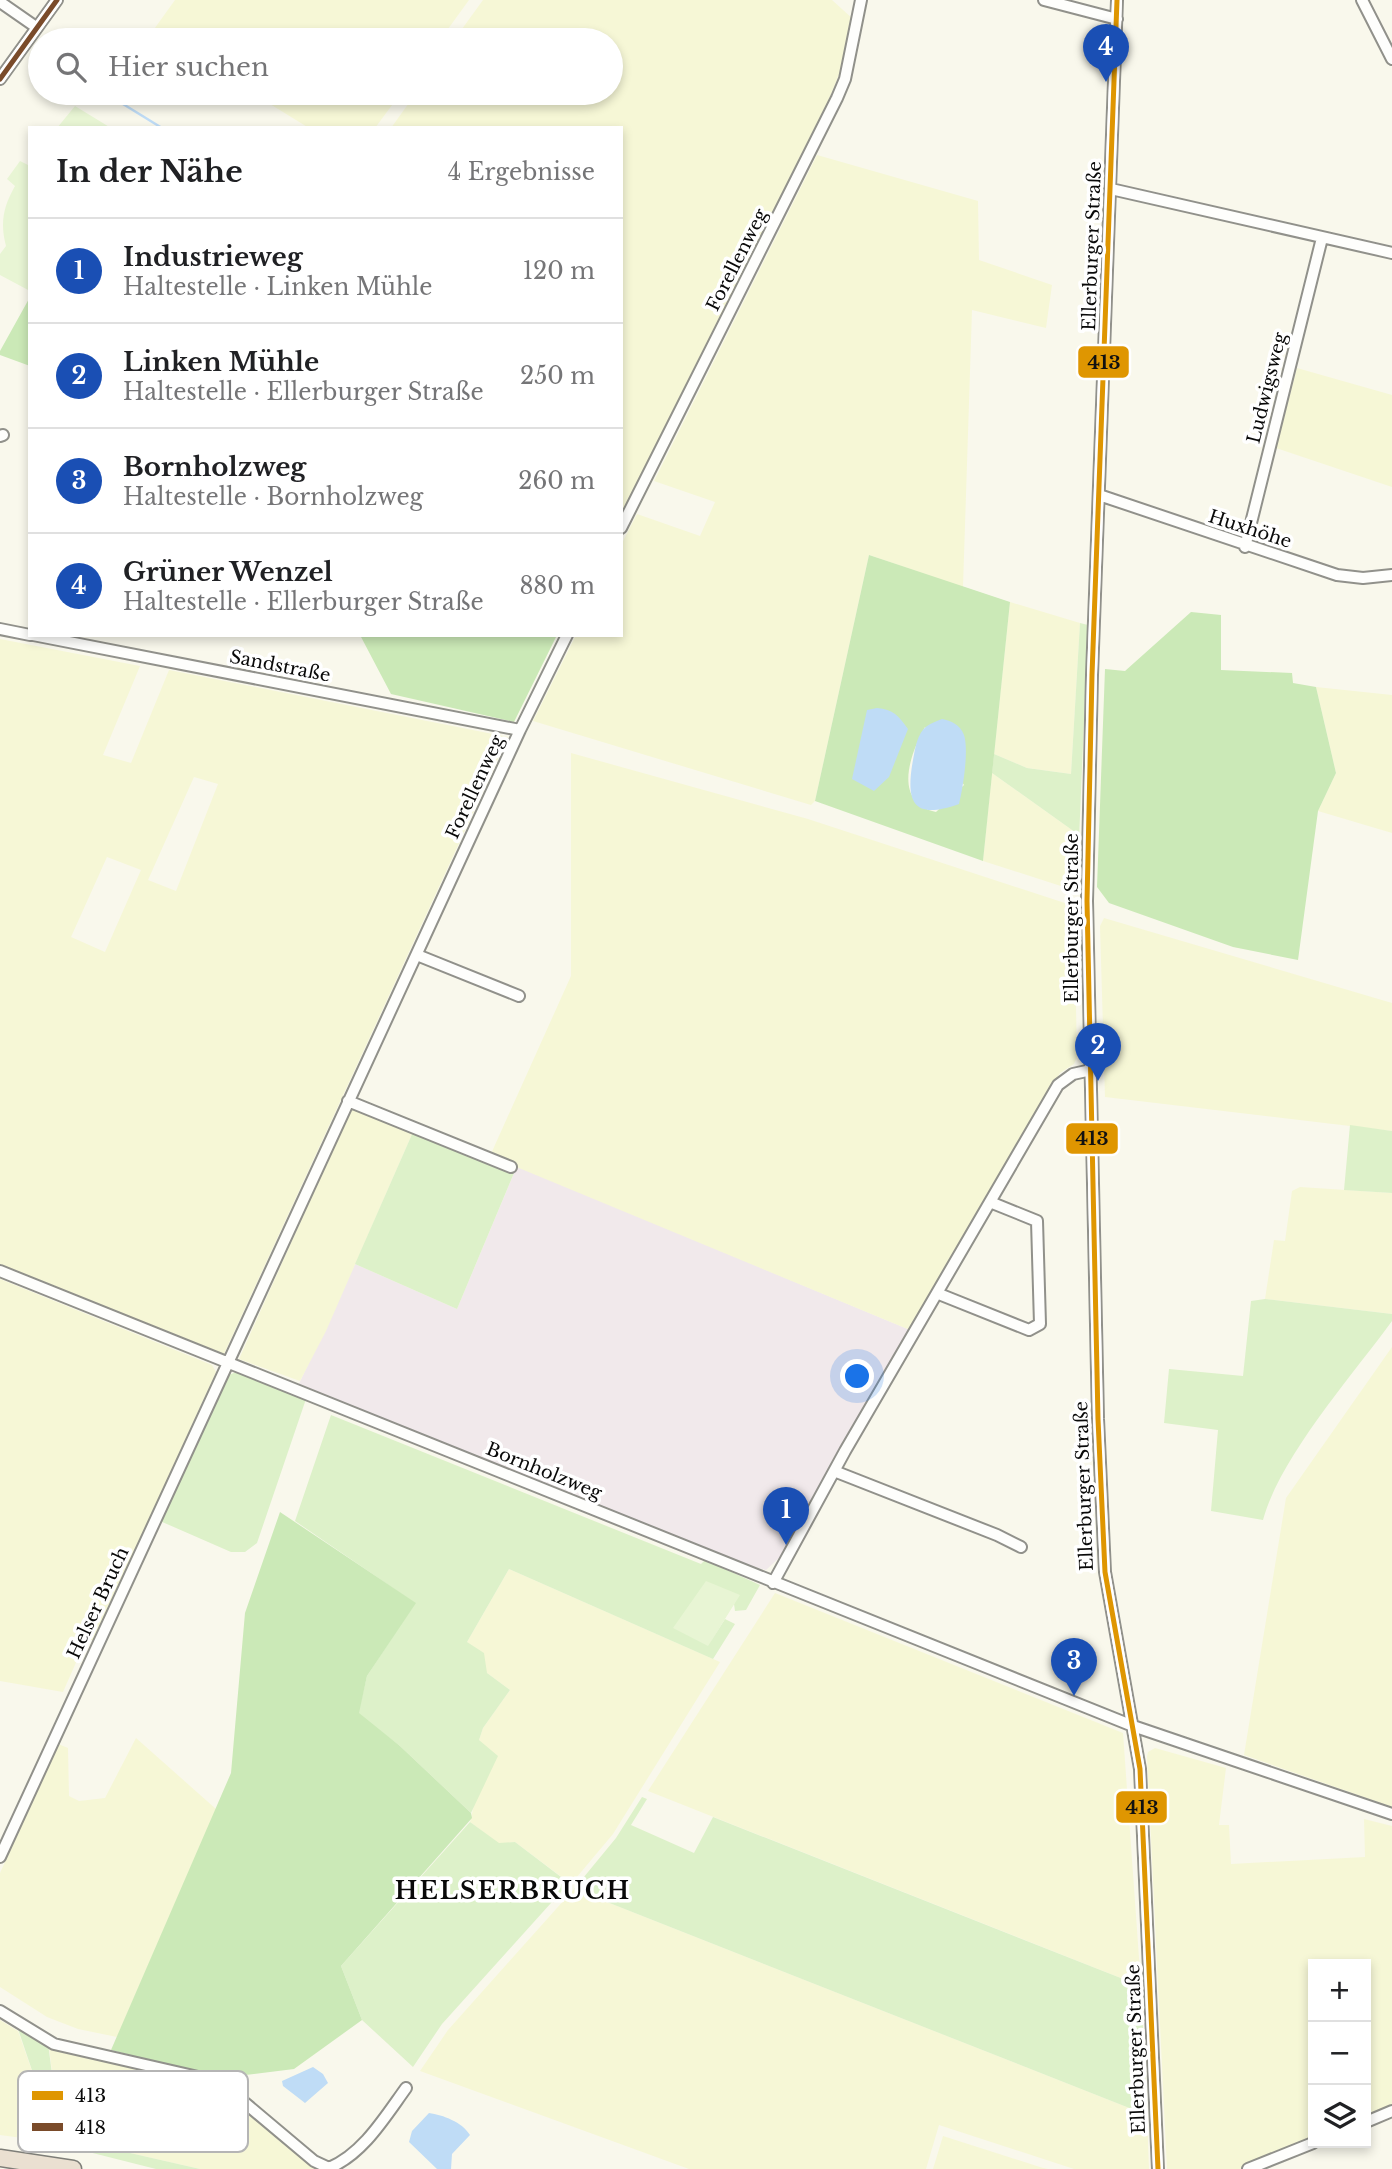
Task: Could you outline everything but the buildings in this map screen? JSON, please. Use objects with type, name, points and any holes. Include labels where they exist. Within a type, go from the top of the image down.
[{"type":"highway","points":[[0,2158],[73,2169]]},
{"type":"street","points":[[0,2],[36,27],[57,0]]},
{"type":"street","name":"Forellenweg","points":[[623,524],[837,98],[845,79],[861,0]]},
{"type":"street","points":[[1044,0],[1116,19]]},
{"type":"street","name":"Ellerburger Straße","points":[[1117,0],[1088,808],[1091,1070],[1098,1419],[1105,1572],[1133,1726],[1143,1805],[1158,2169]]},
{"type":"street","points":[[1362,0],[1392,59]]},
{"type":"street","points":[[0,79],[28,39]]},
{"type":"street","points":[[1111,189],[1392,253]]},
{"type":"street","name":"Ludwigsweg","points":[[1245,547],[1322,238]]},
{"type":"street","name":"Huxhöhe","points":[[1099,495],[1245,547],[1337,575],[1363,578],[1392,575]]},
{"type":"street","name":"Sandstraße","points":[[0,629],[28,634]]},
{"type":"street","name":"Sandstraße","points":[[41,637],[520,730]]},
{"type":"street","name":"Forellenweg","points":[[227,1363],[520,730],[566,637]]},
{"type":"street","points":[[417,956],[519,996]]},
{"type":"street","points":[[773,1583],[834,1471],[1058,1086],[1073,1074],[1091,1070]]},
{"type":"street","points":[[348,1101],[511,1167]]},
{"type":"street","points":[[939,1294],[1029,1330],[1040,1324],[1037,1221],[990,1202]]},
{"type":"street","name":"Bornholzweg","points":[[0,1271],[1133,1726],[1392,1814]]},
{"type":"street","name":"Helser Bruch","points":[[0,1857],[227,1363]]},
{"type":"street","points":[[834,1471],[1021,1547]]},
{"type":"street","points":[[0,2011],[54,2045],[171,2071]]},
{"type":"street","points":[[248,2106],[314,2161],[329,2168],[344,2162],[357,2150],[406,2088]]},
{"type":"street","points":[[1371,2120],[1392,2111]]},
{"type":"street","points":[[1248,2169],[1308,2145]]},
{"type":"shaded area","points":[[517,1166],[910,1330],[781,1556],[766,1570],[744,1564],[298,1386],[355,1264],[457,1309]]},
{"type":"green space","points":[[175,0],[469,0],[449,28],[155,28]]},
{"type":"green space","points":[[483,0],[832,0],[853,19],[840,72],[808,150],[623,511],[623,126],[392,126],[407,105],[623,105],[623,28],[463,28]]},
{"type":"green space","points":[[272,105],[392,105],[376,126],[306,126]]},
{"type":"green space","points":[[75,106],[108,126],[59,126]]},
{"type":"green space","points":[[817,155],[978,201],[979,260],[1052,285],[1046,328],[972,310],[963,587],[869,555],[815,801],[811,805],[533,721],[575,637],[623,637],[623,541],[637,514],[700,536],[715,502],[654,481]]},
{"type":"green space","points":[[20,161],[28,165],[28,290],[0,275],[0,254],[6,246],[4,215],[15,186],[7,179]]},
{"type":"green space","points":[[28,301],[28,365],[0,355]]},
{"type":"green space","points":[[1297,368],[1392,395],[1392,487],[1276,448]]},
{"type":"green space","points":[[869,555],[1010,602],[983,861],[815,801]],"holes":[[[925,727],[964,785],[936,812],[923,807],[914,799],[908,777],[914,751]]]},
{"type":"green space","points":[[1010,602],[1080,623],[1071,774],[1027,768],[994,754]]},
{"type":"green space","points":[[1191,612],[1221,615],[1221,670],[1292,673],[1293,683],[1316,687],[1336,773],[1318,811],[1298,960],[1233,947],[1109,903],[1097,887],[1105,669],[1125,671]]},
{"type":"green space","points":[[1080,623],[1088,625],[1079,840],[1072,830],[992,773],[994,754],[1027,768],[1071,774]]},
{"type":"green space","points":[[361,637],[556,637],[514,722],[391,694]]},
{"type":"green space","points":[[0,639],[140,666],[103,755],[131,763],[169,670],[508,737],[224,1354],[0,1264]],"holes":[[[194,777],[218,784],[176,891],[148,880]],[[107,857],[141,870],[105,952],[71,937]]]},
{"type":"green space","points":[[1316,687],[1392,695],[1392,833],[1318,811],[1336,773]]},
{"type":"green space","points":[[571,753],[808,819],[1074,906],[1077,1057],[1074,1064],[1060,1073],[910,1330],[490,1156],[571,976]]},
{"type":"green space","points":[[992,773],[1072,830],[1079,840],[1077,885],[1067,888],[983,861]]},
{"type":"green space","points":[[1104,918],[1392,1003],[1392,1131],[1105,1097],[1100,926]]},
{"type":"green space","points":[[352,1107],[413,1132],[326,1331],[300,1381],[239,1359]]},
{"type":"green space","points":[[1350,1125],[1392,1131],[1392,1193],[1344,1190]]},
{"type":"green space","points":[[413,1132],[514,1173],[457,1309],[355,1264]]},
{"type":"green space","points":[[1300,1187],[1392,1193],[1392,1314],[1265,1299],[1274,1240],[1285,1241],[1292,1191]]},
{"type":"green space","points":[[0,1279],[212,1365],[216,1372],[94,1640],[86,1640],[63,1692],[0,1681]]},
{"type":"green space","points":[[1265,1299],[1392,1314],[1392,1321],[1301,1444],[1272,1496],[1263,1520],[1211,1511],[1218,1430],[1164,1423],[1169,1369],[1243,1376],[1251,1301]]},
{"type":"green space","points":[[1392,1347],[1392,1807],[1244,1755],[1286,1498]]},
{"type":"green space","points":[[236,1372],[306,1399],[257,1543],[245,1552],[231,1552],[160,1521],[229,1375]]},
{"type":"green space","points":[[331,1415],[701,1564],[705,1560],[760,1585],[746,1610],[735,1611],[734,1604],[739,1595],[708,1646],[725,1619],[735,1624],[713,1659],[509,1569],[467,1642],[484,1653],[487,1673],[510,1690],[483,1728],[479,1740],[498,1756],[471,1813],[400,1746],[358,1714],[367,1676],[415,1603],[295,1521]]},
{"type":"green space","points":[[280,1512],[416,1603],[367,1676],[359,1713],[400,1746],[471,1813],[472,1818],[341,1966],[362,2020],[294,2069],[248,2075],[248,2071],[194,2071],[111,2050],[231,1773],[245,1613]]},
{"type":"green space","points":[[509,1569],[720,1662],[613,1834],[571,1884],[515,1842],[499,1844],[470,1822],[487,1750],[479,1740],[483,1728],[510,1690],[487,1673],[467,1642]]},
{"type":"green space","points":[[706,1581],[740,1595],[708,1646],[673,1628]]},
{"type":"green space","points":[[775,1593],[1123,1733],[1141,1986],[648,1791]]},
{"type":"green space","points":[[136,1738],[216,1809],[117,2037],[78,2029],[47,2017],[0,1987],[0,1873],[58,1744],[68,1748],[69,1796],[79,1801],[105,1798]]},
{"type":"green space","points":[[1155,1748],[1226,1768],[1219,1825],[1229,1825],[1231,1864],[1365,1857],[1364,1819],[1392,1826],[1392,2108],[1371,2116],[1371,1959],[1308,1959],[1308,2141],[1240,2169],[1167,2169],[1148,1752]]},
{"type":"green space","points":[[642,1797],[647,1799],[631,1825],[694,1853],[713,1817],[1141,1986],[1147,2115],[574,1889],[616,1838]]},
{"type":"green space","points":[[470,1822],[499,1843],[515,1842],[569,1883],[442,2024],[413,2067],[362,2020],[341,1966]]},
{"type":"green space","points":[[574,1889],[1147,2115],[1149,2169],[1074,2169],[939,2125],[926,2169],[689,2169],[420,2071],[448,2030]]},
{"type":"green space","points":[[0,2020],[18,2031],[32,2071],[18,2071],[18,2137],[0,2135]]},
{"type":"green space","points":[[17,2026],[48,2043],[52,2071],[32,2071]]},
{"type":"green space","points":[[49,2047],[151,2071],[52,2071]]},
{"type":"green space","points":[[248,2109],[318,2169],[200,2169],[126,2152],[248,2152]]},
{"type":"green space","points":[[943,2136],[1043,2168],[1048,2169],[933,2169]]},
{"type":"green space","points":[[89,2152],[126,2152],[200,2169],[156,2169]]},
{"type":"water","points":[[877,708],[895,714],[908,729],[889,777],[874,791],[852,779],[867,710]]},
{"type":"water","points":[[942,719],[958,726],[964,735],[966,759],[961,797],[959,804],[944,809],[923,809],[916,804],[910,788],[915,751],[924,729]]},
{"type":"water","points":[[313,2067],[323,2074],[328,2083],[305,2103],[283,2086],[282,2081]]},
{"type":"water","points":[[429,2113],[452,2120],[470,2135],[452,2154],[451,2169],[437,2169],[409,2142],[412,2131]]},
{"type":"waterway","points":[[125,105],[159,126]]},
{"type":"transit line","name":"418","points":[[37,28],[57,0]]},
{"type":"transit line","name":"413","points":[[1117,0],[1092,675],[1087,901],[1098,1419],[1105,1572],[1140,1769],[1158,2169]]},
{"type":"transit line","name":"418","points":[[0,79],[28,40]]},
{"type":"place","name":"Grüner Wenzel","points":[[1106,82]]},
{"type":"place","name":"Linken Mühle","points":[[1098,1081]]},
{"type":"place","name":"Industrieweg","points":[[786,1545]]},
{"type":"place","name":"Bornholzweg","points":[[1074,1696]]},
{"type":"district","name":"HELSERBRUCH","points":[[513,1890]]}]
